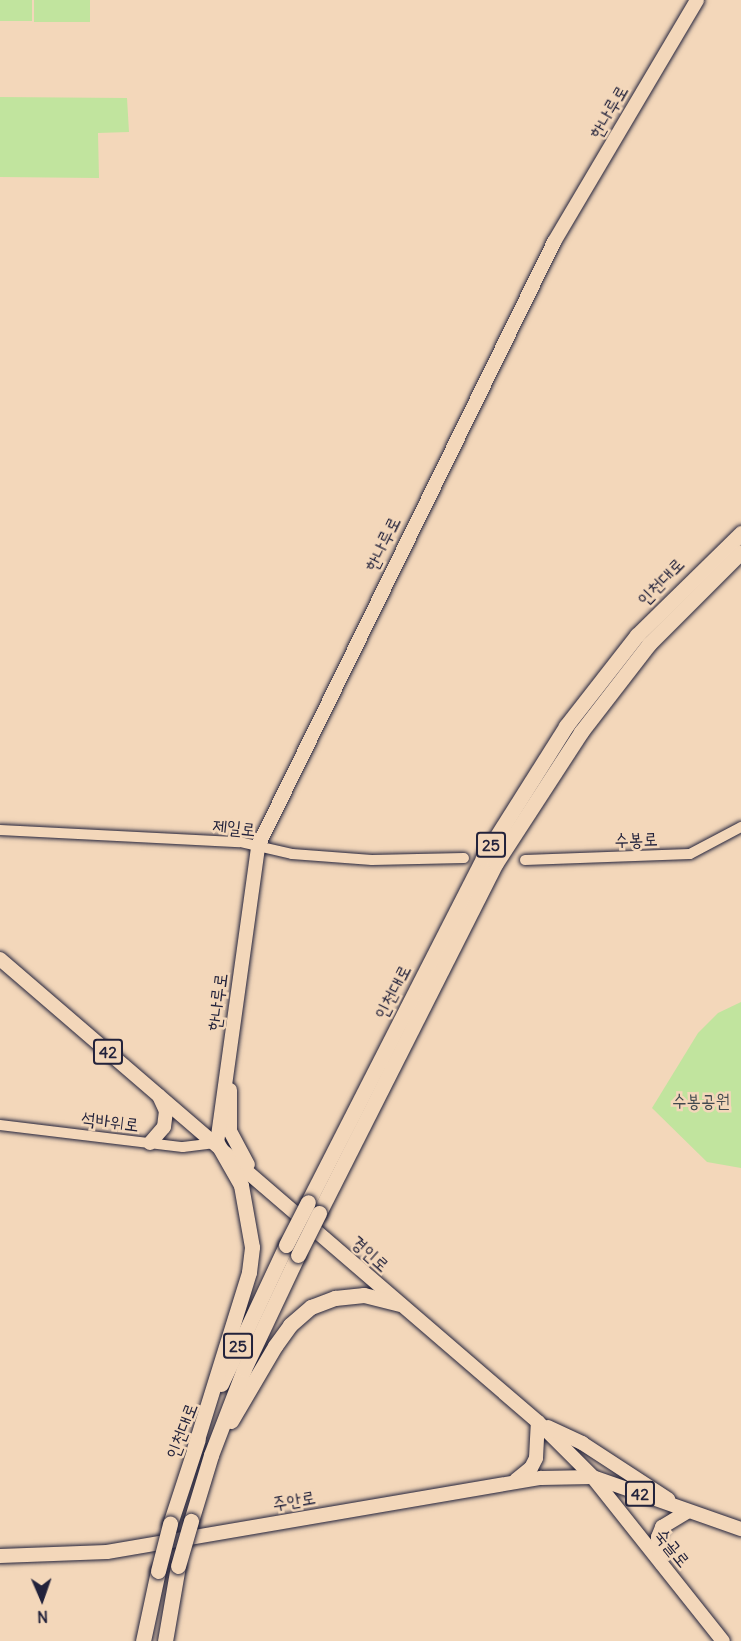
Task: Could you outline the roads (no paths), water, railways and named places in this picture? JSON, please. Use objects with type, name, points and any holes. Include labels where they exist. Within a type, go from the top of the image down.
[{"type":"highway","name":"인천대로","points":[[165,1641],[178,1566],[191,1521],[211,1455],[244,1368],[298,1255],[313,1208],[483,858],[567,726],[637,635],[741,532]]},
{"type":"highway","name":"인천대로","points":[[143,1641],[170,1524],[194,1449],[286,1245],[313,1208],[496,863],[581,732],[649,644],[741,552]]},
{"type":"highway","points":[[194,1449],[249,1272],[252,1247],[241,1185],[217,1143]]},
{"type":"highway","points":[[211,1455],[275,1346],[290,1325],[311,1307],[335,1298],[364,1295],[399,1304]]},
{"type":"main road","name":"한나루로","points":[[217,1143],[258,846],[554,242],[697,0]]},
{"type":"main road","name":"경인로","points":[[0,959],[217,1143],[399,1304],[538,1422],[593,1477],[687,1512],[741,1529]]},
{"type":"main road","points":[[230,1055],[231,1131],[255,1176]]},
{"type":"main road","points":[[150,1143],[164,1127],[166,1111],[159,1094]]},
{"type":"main road","points":[[514,1482],[531,1468],[536,1458],[538,1422],[582,1443],[687,1512],[662,1527],[658,1537],[661,1563]]},
{"type":"main road","name":"주안로","points":[[0,1556],[107,1552],[514,1482],[593,1477]]},
{"type":"main road","name":"숙골로","points":[[593,1477],[723,1641]]},
{"type":"street","name":"수봉로","points":[[525,860],[690,854],[741,827]]},
{"type":"street","name":"제일로","points":[[0,830],[240,842],[292,854],[372,860],[464,858]]},
{"type":"street","name":"석바위로","points":[[0,1125],[183,1147],[217,1143]]},
{"type":"park label","name":"수봉공원","points":[[701,1101]]}]
